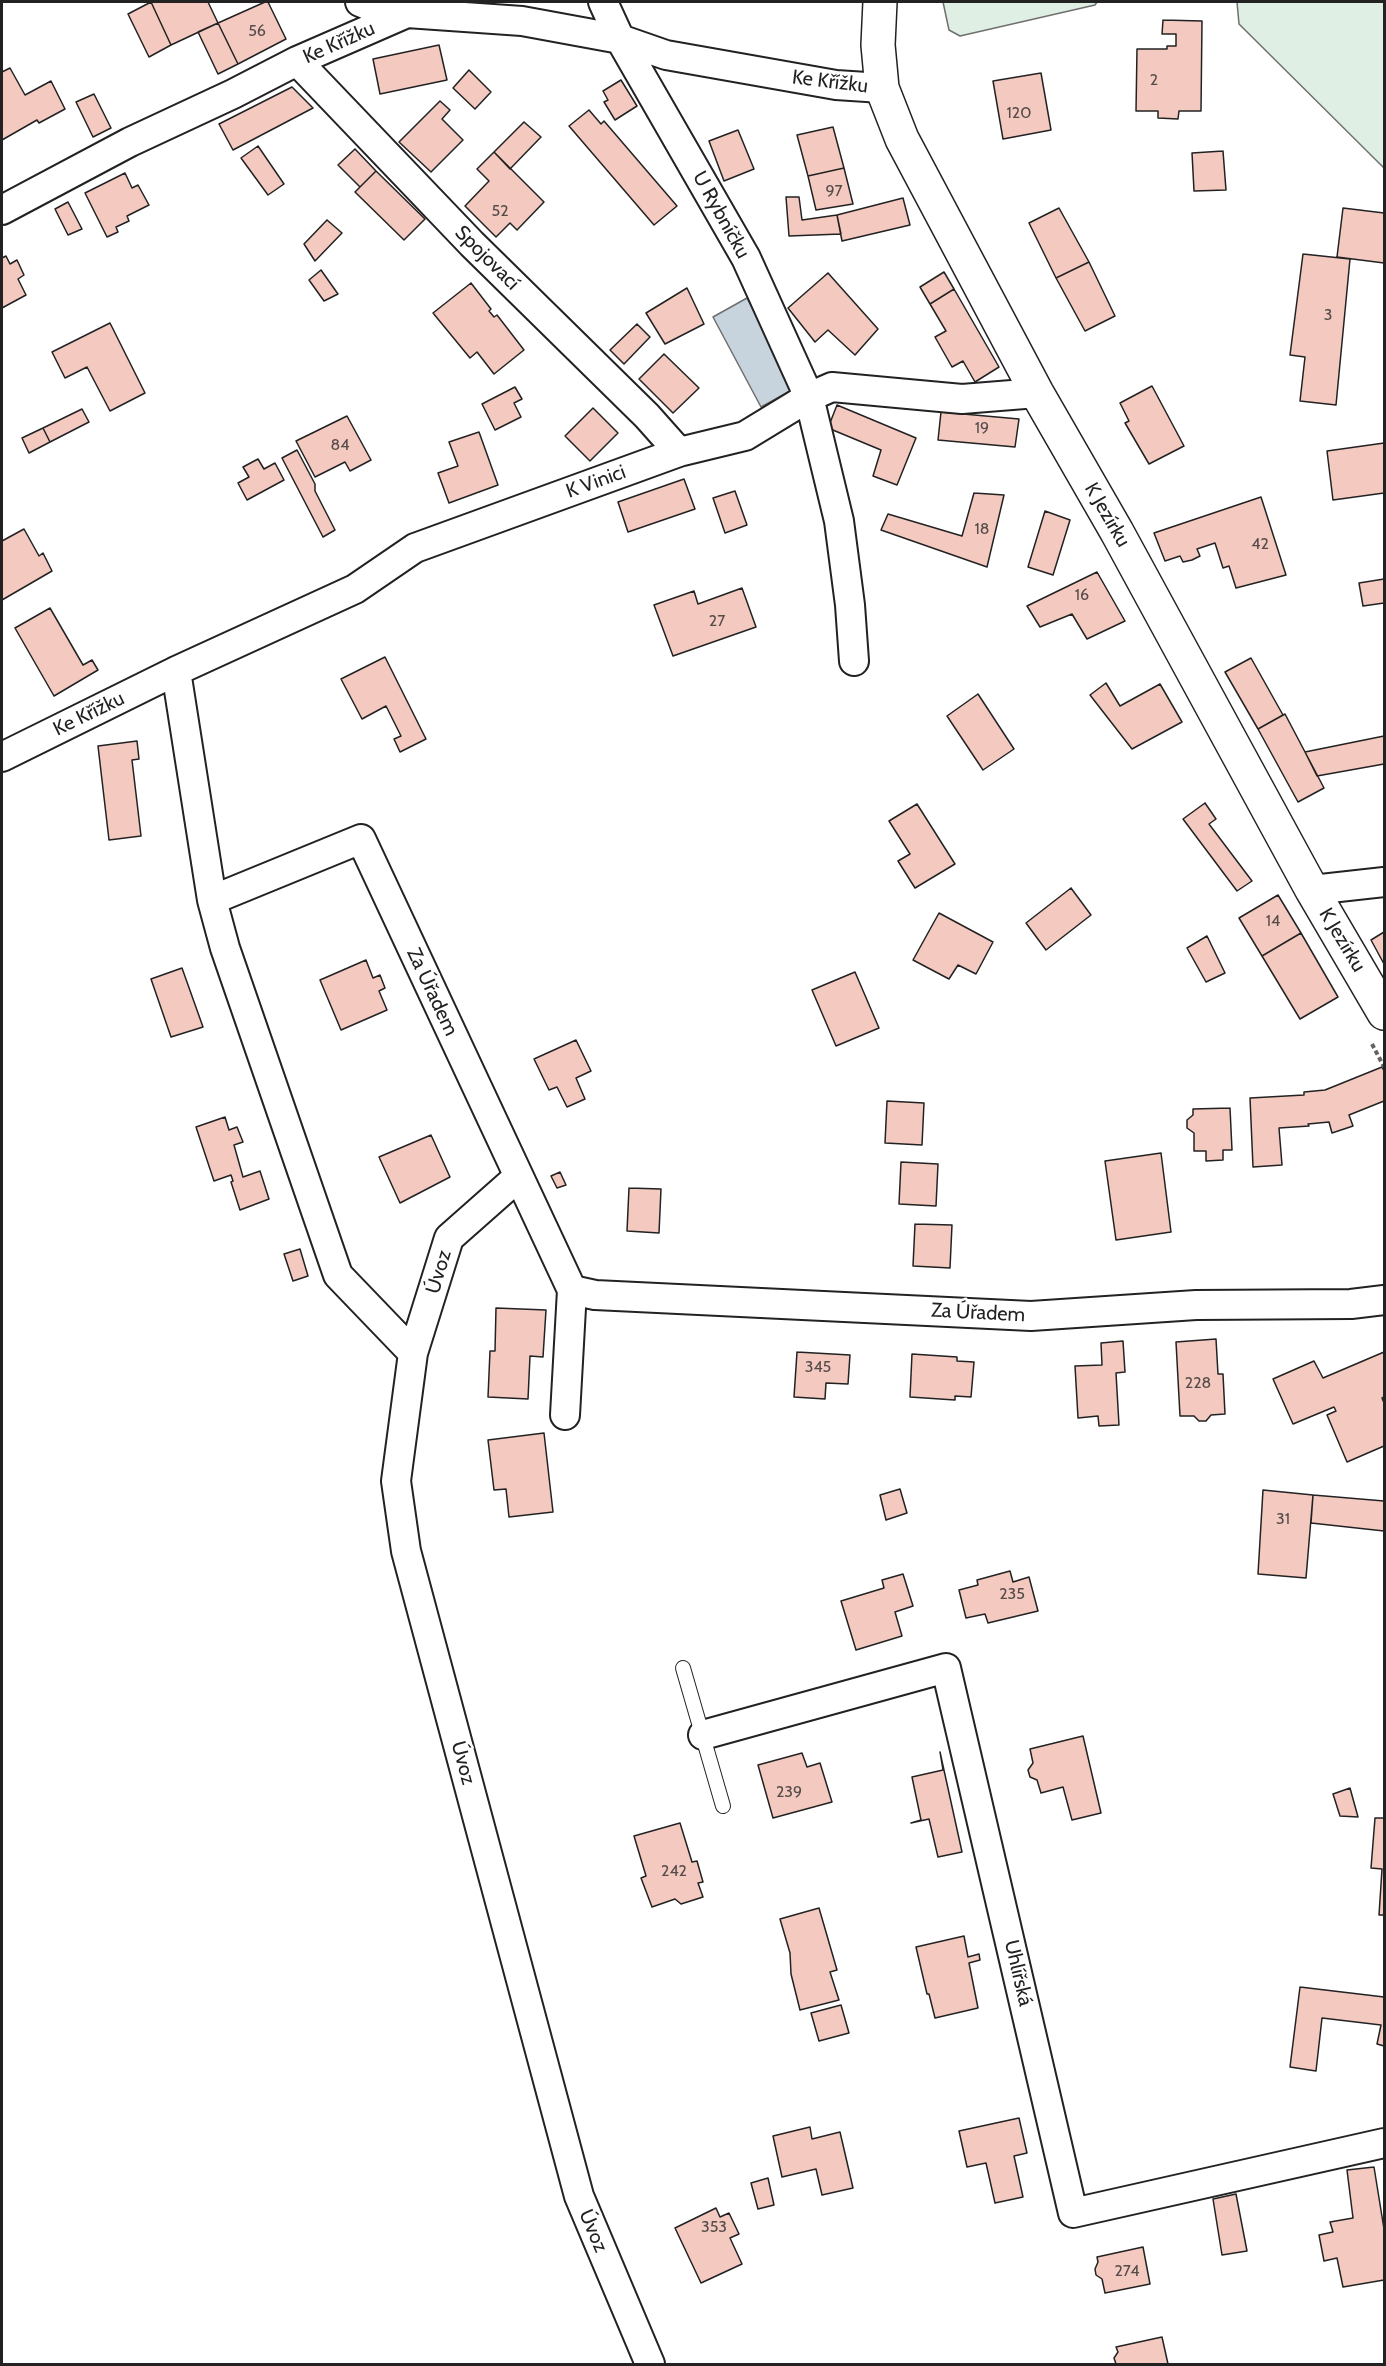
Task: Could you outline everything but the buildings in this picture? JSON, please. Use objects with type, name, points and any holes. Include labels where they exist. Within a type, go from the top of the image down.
[{"type":"street","points":[[360,2],[397,17]]},
{"type":"street","name":"U Rybníčku","points":[[603,2],[620,39],[746,258],[809,397],[839,521],[850,605],[854,661]]},
{"type":"street","name":"K Jezírku","points":[[880,2],[878,45],[882,88],[902,139],[1037,393],[1117,532],[1312,890],[1384,1013]]},
{"type":"street","name":"Ke Křížku","points":[[2,210],[130,141],[233,94],[297,61],[407,13],[522,21],[620,39],[666,54],[836,85],[882,88]]},
{"type":"street","name":"Spojovací","points":[[297,61],[472,244],[647,416],[679,452]]},
{"type":"street","name":"K Vinici","points":[[176,671],[355,589],[415,548],[679,452],[745,436],[809,397],[832,387],[962,399],[1037,393]]},
{"type":"street","points":[[176,671],[212,900],[225,948],[338,1275],[413,1353]]},
{"type":"street","name":"Ke Křížku","points":[[2,757],[176,671]]},
{"type":"street","name":"Za Úřadem","points":[[212,900],[361,839],[572,1290],[565,1415]]},
{"type":"street","points":[[1312,890],[1384,882]]},
{"type":"street","name":"Úvoz","points":[[518,1177],[449,1238],[413,1353],[396,1481],[406,1551],[579,2196],[650,2364]]},
{"type":"street","name":"Za Úřadem","points":[[572,1290],[595,1295],[1031,1316],[1196,1305],[1351,1304],[1384,1300]]},
{"type":"street","name":"Uhlířská","points":[[703,1735],[946,1668],[1073,2213],[1384,2143]]},
{"type":"lane","points":[[683,1668],[723,1806]]},
{"type":"green space","points":[[943,2],[1097,2],[1095,5],[960,36],[949,30]]},
{"type":"green space","points":[[1237,2],[1384,2],[1384,168],[1239,24]]},
{"type":"shaded area","points":[[747,298],[796,388],[761,407],[713,317]]}]
